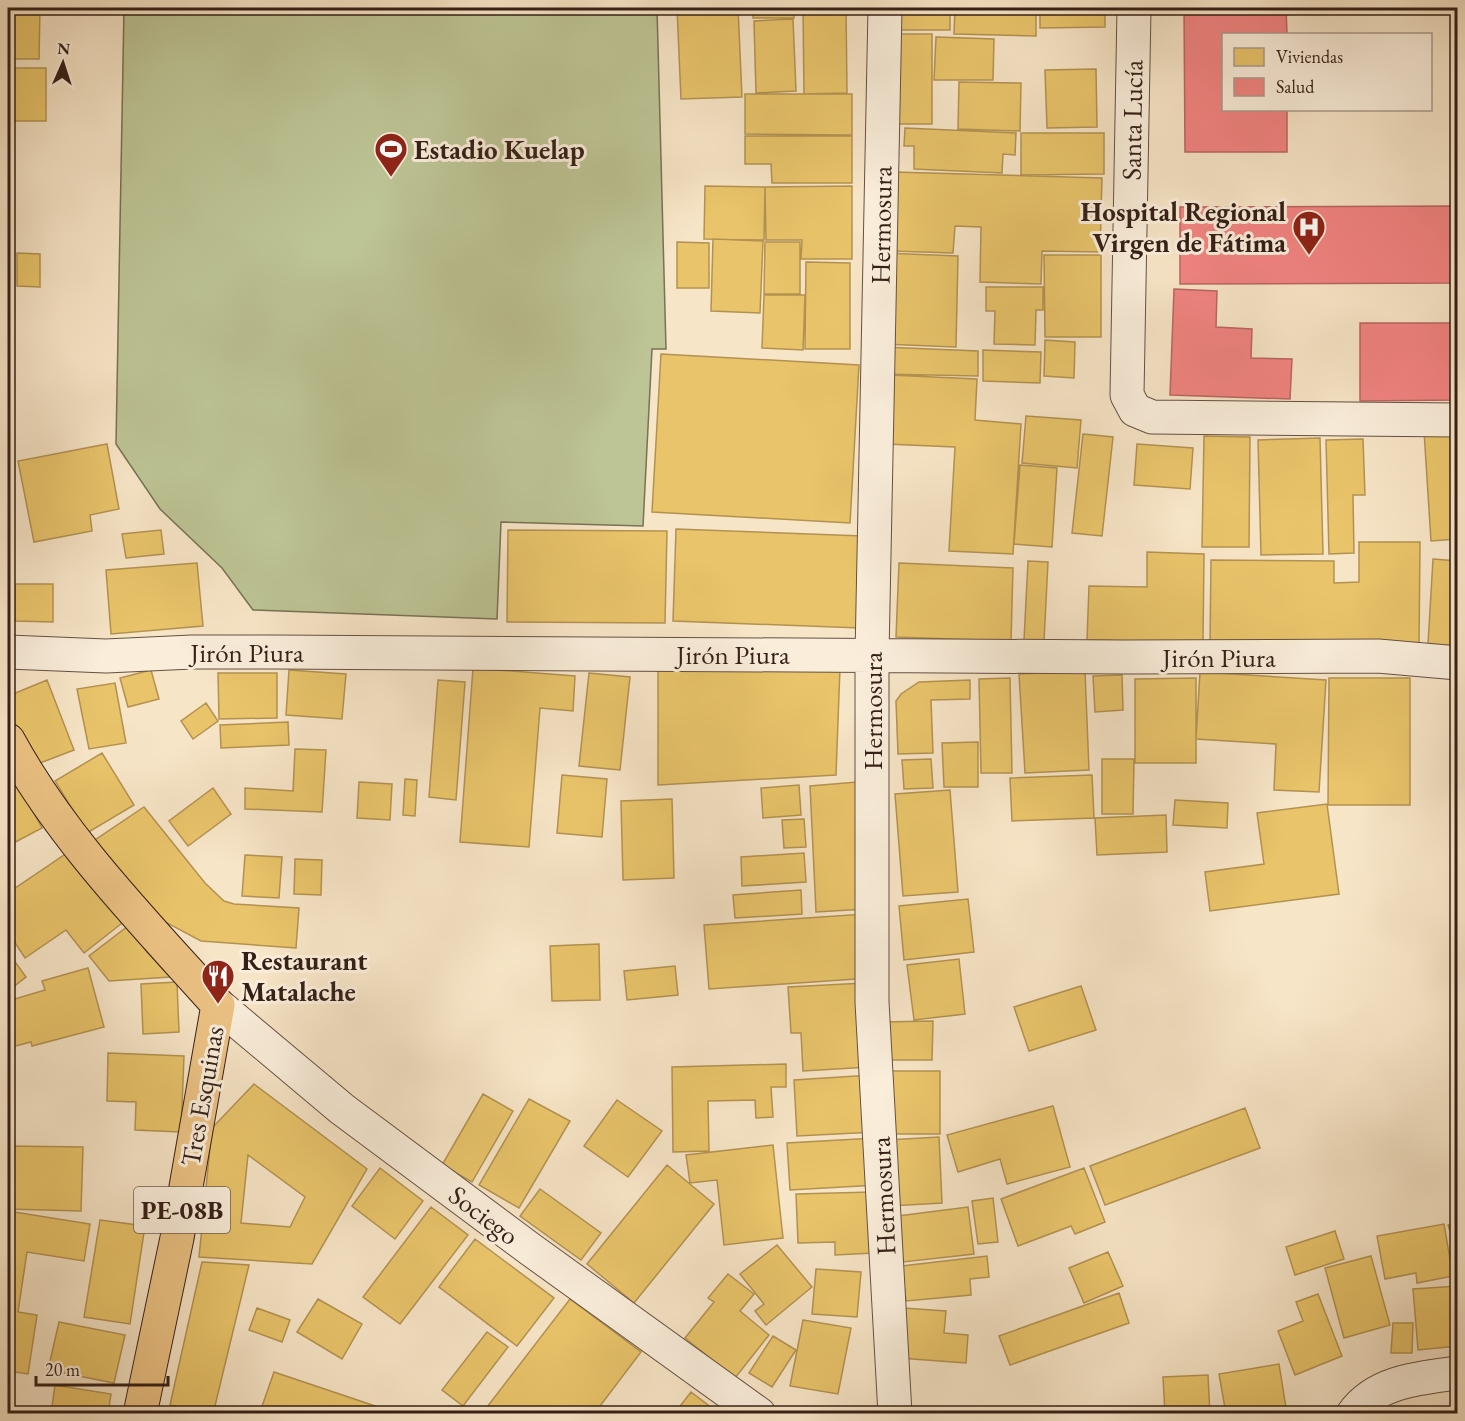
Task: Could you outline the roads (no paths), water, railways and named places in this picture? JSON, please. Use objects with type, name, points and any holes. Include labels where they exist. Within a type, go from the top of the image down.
[{"type":"highway","name":"Tres Esquinas","points":[[8,740],[27,775],[91,861],[218,1005],[177,1238],[141,1413]]},
{"type":"street","name":"Hermosura","points":[[885,8],[872,655],[872,1002],[895,1413]]},
{"type":"street","name":"Santa Lucía","points":[[1134,8],[1127,395],[1135,410],[1152,417],[1458,420]]},
{"type":"street","name":"Jirón Piura","points":[[8,652],[106,656],[215,652],[1378,656],[1458,663]]},
{"type":"street","name":"Sociego","points":[[218,1005],[342,1109],[530,1250],[759,1413]]},
{"type":"street","points":[[1353,1413],[1370,1395],[1410,1379],[1458,1373]]},
{"type":"place","name":"Estadio Kuelap","points":[[391,178]]},
{"type":"place","name":"Hospital Regional Virgen de Fátima","points":[[1309,256]]},
{"type":"place","name":"Restaurant Matalache","points":[[218,1005]]}]
